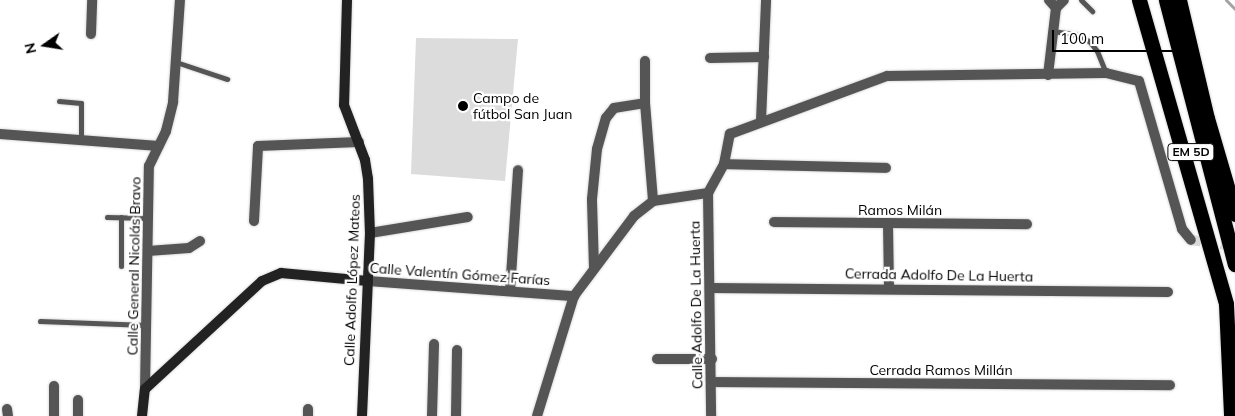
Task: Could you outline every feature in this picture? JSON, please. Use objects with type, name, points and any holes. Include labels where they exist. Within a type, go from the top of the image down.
[{"type":"highway","points":[[1139,0],[1226,304],[1231,416]]},
{"type":"highway","name":"EM 5D","points":[[1148,0],[1235,304]]},
{"type":"highway","name":"EM 5D","points":[[1166,0],[1235,264]]},
{"type":"highway","points":[[1179,0],[1207,118],[1235,214]]},
{"type":"main road","name":"Calle Adolfo López Mateos","points":[[347,0],[344,105],[359,142],[368,179],[370,233],[362,416]]},
{"type":"main road","name":"Calle Valentín Gómez Farías","points":[[145,389],[271,276],[281,273],[368,281]]},
{"type":"main road","points":[[142,416],[145,389]]},
{"type":"street","points":[[91,34],[92,0]]},
{"type":"street","name":"Calle General Nicolás Bravo","points":[[145,389],[149,166],[159,146],[173,102],[180,0]]},
{"type":"street","points":[[761,121],[766,0]]},
{"type":"street","points":[[1048,75],[1053,31],[1052,4],[1064,0]]},
{"type":"street","points":[[710,58],[764,57]]},
{"type":"street","points":[[645,60],[645,102],[653,202]]},
{"type":"street","points":[[537,416],[574,296],[634,216],[653,202],[708,193],[724,164],[730,134],[887,76],[1048,75],[1106,72],[1129,76],[1142,86],[1182,229],[1190,240]]},
{"type":"street","points":[[594,268],[592,199],[597,149],[606,118],[614,108],[645,102]]},
{"type":"street","points":[[0,134],[159,146]]},
{"type":"street","points":[[254,221],[258,146],[359,142]]},
{"type":"street","points":[[724,164],[886,168]]},
{"type":"street","points":[[510,291],[518,170]]},
{"type":"street","name":"Calle Adolfo De La Huerta","points":[[708,193],[712,359],[711,416]]},
{"type":"street","points":[[370,233],[468,217]]},
{"type":"street","name":"Ramos Milán","points":[[774,222],[1027,224]]},
{"type":"street","points":[[888,224],[889,287]]},
{"type":"street","points":[[148,250],[189,248],[200,242]]},
{"type":"street","name":"Calle Valentín Gómez Farías","points":[[368,281],[574,296]]},
{"type":"street","name":"Cerrada Adolfo De La Huerta","points":[[710,288],[889,287],[1168,292]]},
{"type":"street","points":[[432,416],[434,344]]},
{"type":"street","points":[[456,416],[457,350]]},
{"type":"street","points":[[657,359],[712,359]]},
{"type":"street","name":"Cerrada Ramos Millán","points":[[712,382],[1170,385]]},
{"type":"street","points":[[54,386],[54,416]]},
{"type":"street","points":[[78,400],[78,416]]},
{"type":"lane","points":[[1080,0],[1092,11]]},
{"type":"lane","points":[[1053,31],[1077,35],[1089,42],[1097,51],[1106,72]]},
{"type":"lane","points":[[176,62],[227,79]]},
{"type":"lane","points":[[58,102],[81,103],[81,140]]},
{"type":"lane","points":[[107,217],[148,218]]},
{"type":"lane","points":[[121,217],[121,266]]},
{"type":"lane","points":[[40,321],[146,325]]},
{"type":"shaded area","name":"Campo de fútbol San Juan","points":[[416,38],[518,39],[505,181],[411,174]]},
{"type":"waterway","points":[[1226,0],[1235,9]]},
{"type":"tunnel","points":[[1191,240],[1234,246]]},
{"type":"place","name":"Campo de fútbol San Juan","points":[[463,106]]}]
